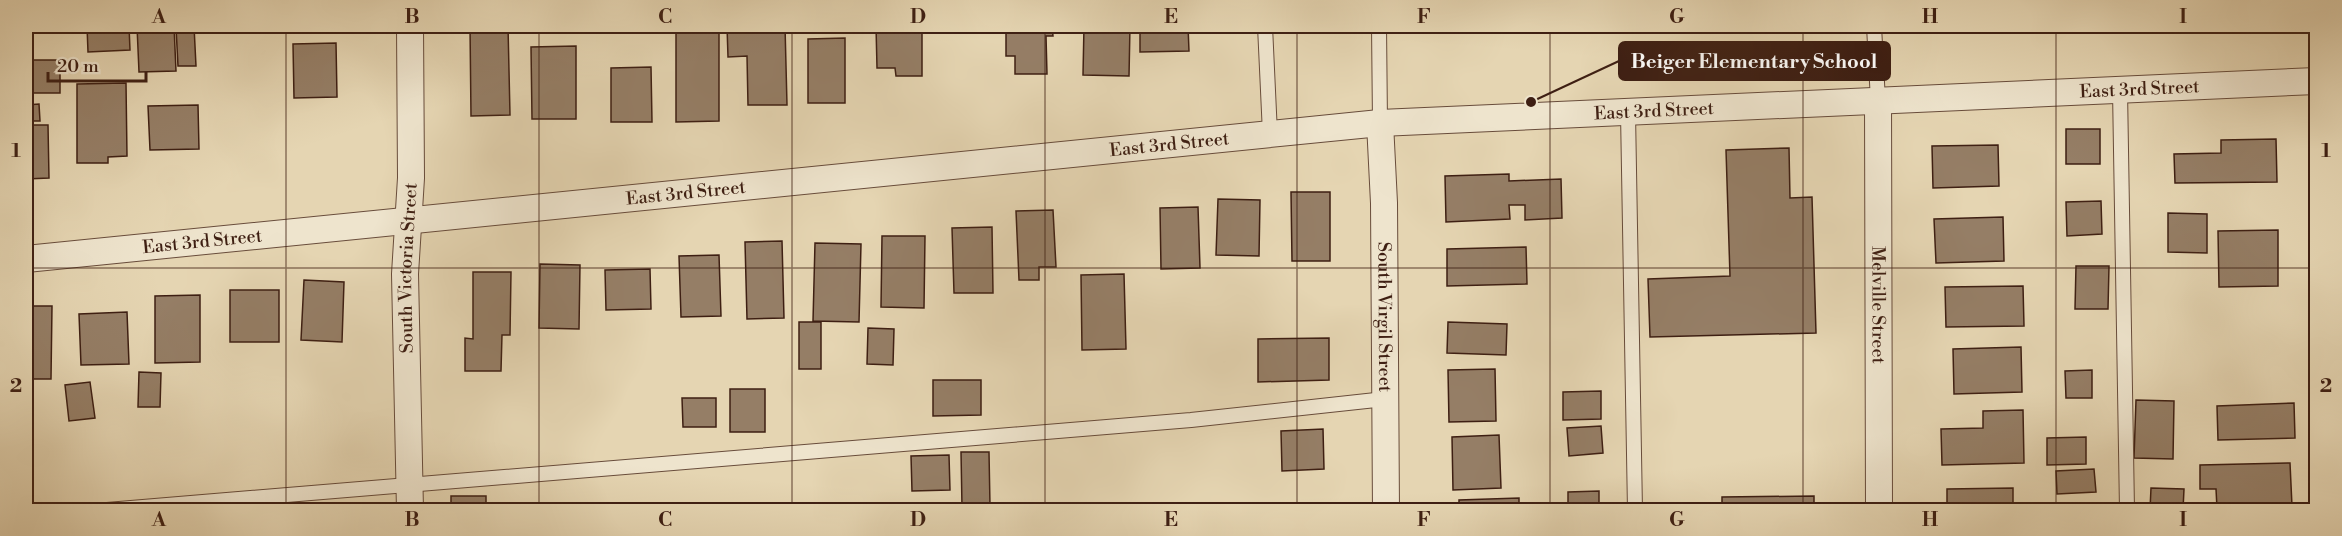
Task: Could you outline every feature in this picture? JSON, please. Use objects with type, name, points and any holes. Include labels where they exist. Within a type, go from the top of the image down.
[{"type":"street","name":"South Victoria Street","points":[[410,26],[411,178],[405,274],[410,498]]},
{"type":"street","name":"East 3rd Street","points":[[26,259],[1380,123],[2316,81]]},
{"type":"street","name":"Melville Street","points":[[1878,100],[1879,510]]},
{"type":"street","name":"South Virgil Street","points":[[1380,123],[1384,204],[1386,510]]},
{"type":"lane","points":[[1265,26],[1270,134]]},
{"type":"lane","points":[[1378,26],[1380,123]]},
{"type":"lane","points":[[1874,26],[1878,100]]},
{"type":"lane","points":[[2120,90],[2127,510]]},
{"type":"lane","points":[[1628,112],[1635,510]]},
{"type":"lane","points":[[107,510],[388,486],[410,498],[1385,399]]},
{"type":"building","points":[[87,26],[129,26],[130,50],[88,52]]},
{"type":"building","points":[[137,26],[174,26],[176,71],[139,72]]},
{"type":"building","points":[[194,26],[196,66],[178,66],[176,27]]},
{"type":"building","points":[[290,26],[344,26],[290,28]]},
{"type":"building","points":[[470,26],[508,26],[510,115],[471,116]]},
{"type":"building","points":[[668,26],[719,26],[719,121],[676,122],[676,32],[668,32]]},
{"type":"building","points":[[727,26],[785,26],[787,105],[748,105],[747,56],[728,57]]},
{"type":"building","points":[[876,26],[922,26],[922,76],[896,76],[895,68],[877,68]]},
{"type":"building","points":[[1006,26],[1052,26],[1053,36],[1046,36],[1047,74],[1015,74],[1015,56],[1006,56]]},
{"type":"building","points":[[1084,26],[1130,26],[1129,76],[1083,75]]},
{"type":"building","points":[[1140,26],[1188,26],[1189,51],[1140,52]]},
{"type":"building","points":[[845,38],[845,103],[808,103],[808,39]]},
{"type":"building","points":[[336,43],[337,97],[294,98],[293,44]]},
{"type":"building","points":[[576,46],[576,119],[532,119],[531,47]]},
{"type":"building","points":[[29,60],[60,60],[60,93],[29,93]]},
{"type":"building","points":[[651,67],[652,122],[611,122],[611,68]]},
{"type":"building","points":[[126,83],[127,156],[108,157],[108,163],[77,163],[77,84]]},
{"type":"building","points":[[39,104],[40,121],[26,121],[26,105]]},
{"type":"building","points":[[198,105],[199,149],[150,150],[148,106]]},
{"type":"building","points":[[26,125],[48,125],[49,178],[26,179]]},
{"type":"building","points":[[2066,129],[2100,129],[2100,164],[2066,164]]},
{"type":"building","points":[[2276,139],[2277,182],[2175,183],[2174,154],[2221,153],[2221,140]]},
{"type":"building","points":[[1998,145],[1999,186],[1933,188],[1932,146]]},
{"type":"building","points":[[1789,148],[1790,198],[1812,197],[1816,333],[1650,337],[1648,279],[1730,276],[1726,150]]},
{"type":"building","points":[[1509,174],[1509,181],[1561,179],[1562,218],[1525,220],[1525,205],[1509,205],[1510,219],[1446,222],[1445,176]]},
{"type":"building","points":[[1291,192],[1330,192],[1330,261],[1292,261]]},
{"type":"building","points":[[1218,199],[1260,200],[1259,256],[1216,255]]},
{"type":"building","points":[[2101,201],[2102,234],[2067,236],[2066,202]]},
{"type":"building","points":[[1198,207],[1200,268],[1161,269],[1160,208]]},
{"type":"building","points":[[1053,210],[1056,267],[1039,267],[1039,280],[1019,280],[1016,211]]},
{"type":"building","points":[[2168,213],[2207,214],[2207,253],[2168,252]]},
{"type":"building","points":[[2003,217],[2004,261],[1936,263],[1934,219]]},
{"type":"building","points":[[992,227],[993,293],[954,293],[952,228]]},
{"type":"building","points":[[2278,230],[2278,286],[2219,287],[2218,231]]},
{"type":"building","points":[[882,236],[925,236],[924,308],[881,307]]},
{"type":"building","points":[[782,241],[784,318],[747,319],[745,242]]},
{"type":"building","points":[[815,243],[861,244],[859,322],[813,321]]},
{"type":"building","points":[[1526,247],[1527,284],[1447,286],[1447,249]]},
{"type":"building","points":[[719,255],[721,316],[681,317],[679,256]]},
{"type":"building","points":[[540,264],[580,265],[579,329],[539,328]]},
{"type":"building","points":[[2076,266],[2109,266],[2108,309],[2075,309]]},
{"type":"building","points":[[650,269],[651,309],[606,310],[605,270]]},
{"type":"building","points":[[473,272],[511,272],[510,335],[502,335],[501,371],[465,371],[465,338],[473,339]]},
{"type":"building","points":[[1124,274],[1126,349],[1082,350],[1081,275]]},
{"type":"building","points":[[304,280],[344,282],[342,342],[301,340]]},
{"type":"building","points":[[2023,286],[2024,326],[1946,327],[1945,287]]},
{"type":"building","points":[[230,290],[279,290],[279,342],[230,342]]},
{"type":"building","points":[[200,295],[200,362],[155,363],[155,296]]},
{"type":"building","points":[[26,306],[52,306],[51,379],[26,379]]},
{"type":"building","points":[[127,312],[129,364],[81,365],[79,314]]},
{"type":"building","points":[[799,322],[821,322],[821,369],[799,369]]},
{"type":"building","points":[[1448,322],[1507,324],[1506,355],[1447,353]]},
{"type":"building","points":[[868,328],[894,329],[893,365],[867,364]]},
{"type":"building","points":[[1329,338],[1329,380],[1258,382],[1258,339]]},
{"type":"building","points":[[2021,347],[2022,392],[1954,394],[1953,349]]},
{"type":"building","points":[[1495,369],[1496,421],[1449,422],[1448,370]]},
{"type":"building","points":[[2092,370],[2092,398],[2066,398],[2065,371]]},
{"type":"building","points":[[139,372],[161,373],[160,407],[138,407]]},
{"type":"building","points":[[933,380],[981,380],[981,415],[933,416]]},
{"type":"building","points":[[90,382],[95,418],[69,421],[65,385]]},
{"type":"building","points":[[730,389],[765,389],[765,432],[730,432]]},
{"type":"building","points":[[1601,391],[1601,419],[1563,420],[1563,392]]},
{"type":"building","points":[[682,398],[716,398],[716,427],[683,427]]},
{"type":"building","points":[[2136,400],[2174,401],[2173,459],[2134,458]]},
{"type":"building","points":[[2294,403],[2295,438],[2218,440],[2217,406]]},
{"type":"building","points":[[2023,410],[2024,463],[1942,465],[1941,429],[1983,428],[1983,411]]},
{"type":"building","points":[[1601,426],[1603,453],[1569,456],[1567,428]]},
{"type":"building","points":[[1323,429],[1324,469],[1282,471],[1281,431]]},
{"type":"building","points":[[1499,435],[1501,488],[1453,490],[1452,437]]},
{"type":"building","points":[[2086,437],[2086,464],[2047,465],[2047,438]]},
{"type":"building","points":[[961,452],[989,452],[990,506],[962,507]]},
{"type":"building","points":[[949,455],[950,490],[912,491],[911,456]]},
{"type":"building","points":[[2290,463],[2292,506],[2217,508],[2216,489],[2200,489],[2200,465]]},
{"type":"building","points":[[2094,469],[2096,492],[2057,494],[2056,471]]},
{"type":"building","points":[[2013,488],[2013,508],[2023,508],[2023,510],[1947,510],[1947,489]]},
{"type":"building","points":[[2151,488],[2184,489],[2183,510],[2150,510]]},
{"type":"building","points":[[1599,491],[1599,510],[1568,510],[1568,492]]},
{"type":"building","points":[[451,496],[486,496],[486,510],[451,510]]},
{"type":"building","points":[[1814,496],[1814,510],[1722,510],[1722,497]]},
{"type":"building","points":[[1519,498],[1519,510],[1459,510],[1459,500]]},
{"type":"place","name":"Beiger Elementary School","points":[[1531,102]]}]
